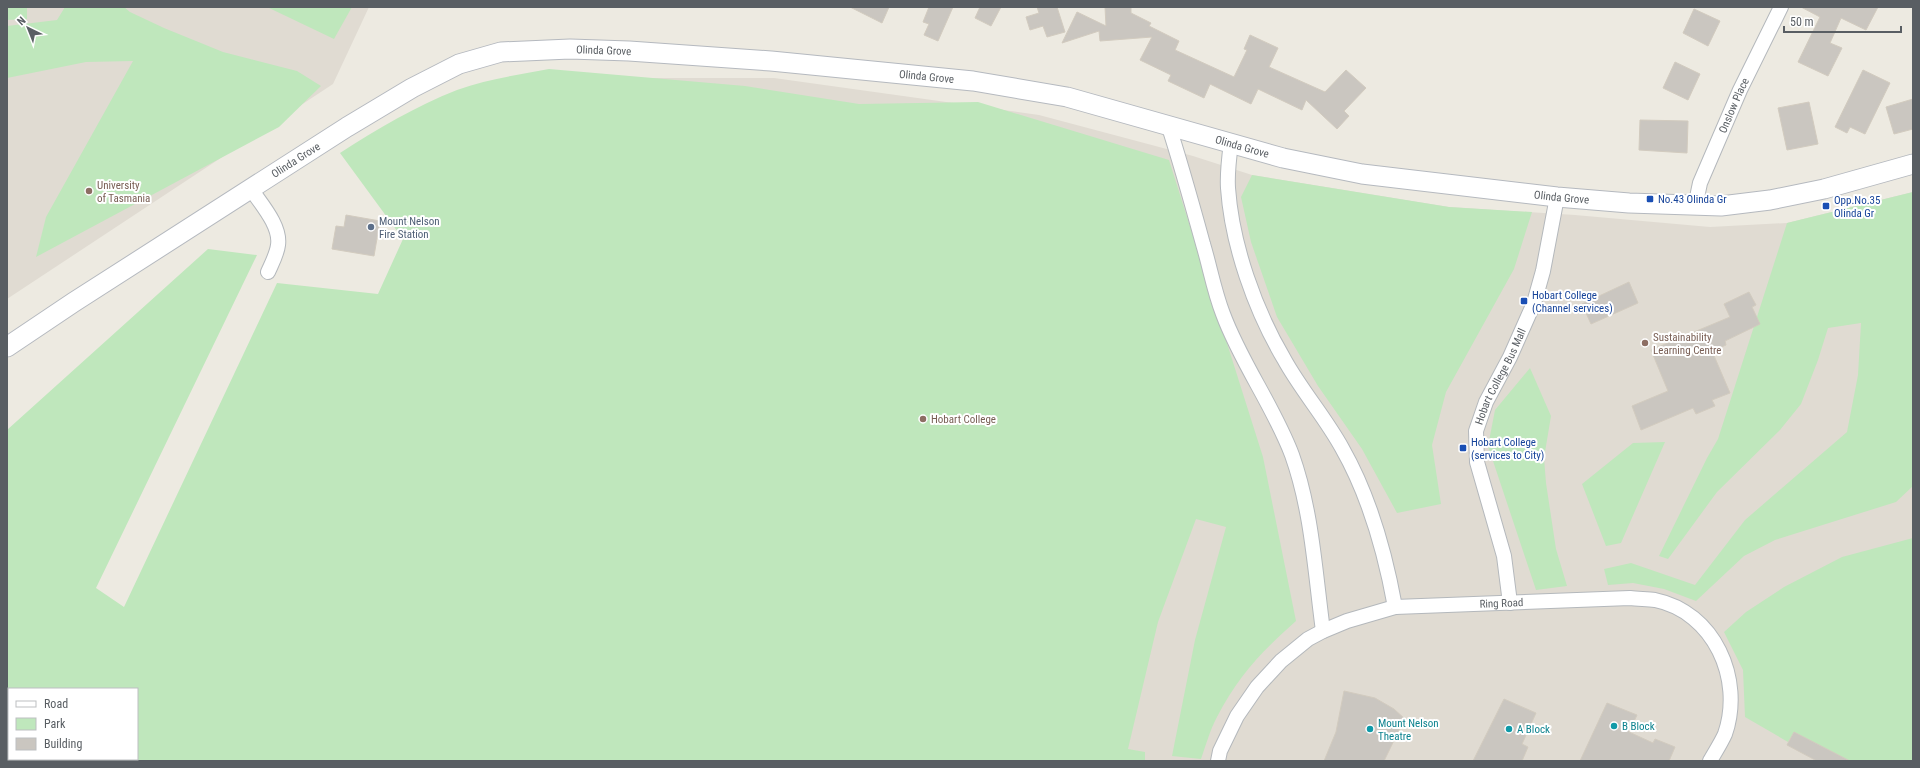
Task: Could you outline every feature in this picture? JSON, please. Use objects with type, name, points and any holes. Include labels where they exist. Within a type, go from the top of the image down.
[{"type":"main road","name":"Olinda Grove","points":[[7,348],[347,127],[436,75],[459,64],[501,52],[541,49],[629,51],[755,60],[973,81],[1066,97],[1168,124],[1283,158],[1362,174],[1557,198],[1695,207],[1721,206],[1777,199],[1824,189],[1913,164]]},
{"type":"street","name":"Onslow Place","points":[[1695,207],[1700,183],[1740,90],[1781,7]]},
{"type":"street","points":[[1168,124],[1200,230],[1213,286],[1223,314],[1232,337],[1279,424],[1300,480],[1314,555],[1323,631]]},
{"type":"street","points":[[1230,143],[1227,170],[1232,219],[1253,292],[1270,335],[1284,360],[1342,447],[1353,468],[1375,523],[1395,607]]},
{"type":"street","points":[[251,189],[272,223],[278,238],[278,246],[268,272]]},
{"type":"street","name":"Hobart College Bus Mall","points":[[1510,603],[1504,556],[1477,462],[1476,431],[1486,402],[1510,357],[1534,303],[1543,271],[1557,198]]},
{"type":"street","name":"Ring Road","points":[[1218,761],[1220,751],[1237,716],[1257,687],[1281,661],[1308,639],[1347,621],[1395,607],[1457,606],[1630,598],[1656,600],[1680,610],[1703,627],[1719,648],[1729,675],[1731,705],[1724,734],[1710,761]]},
{"type":"shaded area","name":"University of Tasmania","points":[[7,7],[369,7],[333,84],[7,299]]},
{"type":"shaded area","name":"Hobart College","points":[[549,78],[774,78],[1039,115],[1193,156],[1252,175],[1449,207],[1575,215],[1710,227],[1787,223],[1913,192],[1913,761],[170,761],[416,311]]},
{"type":"green space","points":[[7,7],[27,7],[27,19],[7,20]]},
{"type":"green space","points":[[65,7],[124,7],[130,12],[164,28],[223,52],[297,71],[321,86],[279,127],[36,257],[46,217],[133,61],[86,62],[7,78],[7,26],[57,20]]},
{"type":"green space","points":[[267,7],[352,7],[334,39]]},
{"type":"green space","name":"Hobart College","points":[[549,69],[745,86],[859,104],[978,102],[1169,160],[1263,457],[1296,621],[1272,643],[1233,689],[1210,732],[1201,759],[1172,756],[1195,640],[1226,527],[1196,519],[1158,622],[1128,749],[1145,752],[1145,761],[7,761],[7,430],[208,249],[257,255],[96,588],[124,607],[277,283],[378,294],[403,239],[340,153],[397,118],[442,96],[480,83]]},
{"type":"green space","points":[[1252,175],[1449,207],[1532,212],[1514,269],[1446,392],[1432,445],[1441,504],[1397,513],[1362,449],[1318,386],[1277,317],[1251,242],[1241,197]]},
{"type":"green space","points":[[1913,192],[1913,486],[1896,502],[1775,540],[1744,556],[1696,601],[1664,589],[1633,583],[1608,585],[1604,569],[1631,563],[1695,585],[1745,520],[1847,432],[1858,375],[1861,323],[1828,328],[1818,360],[1801,404],[1780,430],[1717,492],[1668,559],[1659,556],[1707,458],[1718,439],[1787,223]]},
{"type":"green space","points":[[1530,368],[1551,416],[1544,458],[1546,483],[1556,549],[1567,586],[1536,590],[1488,446],[1495,410]]},
{"type":"green space","points":[[1665,442],[1621,543],[1606,546],[1582,484],[1633,443]]},
{"type":"green space","points":[[1913,538],[1913,761],[1850,761],[1794,732],[1788,742],[1745,717],[1743,670],[1724,632],[1746,612],[1784,587],[1842,557]]},
{"type":"building","points":[[850,7],[889,7],[882,23]]},
{"type":"building","points":[[929,7],[953,7],[938,41],[924,35],[929,24],[923,22]]},
{"type":"building","points":[[980,7],[1001,7],[991,26],[975,18]]},
{"type":"building","points":[[1037,7],[1057,7],[1065,32],[1047,37],[1043,26],[1030,30],[1026,17],[1039,13]]},
{"type":"building","points":[[1105,7],[1131,7],[1131,13],[1151,23],[1149,26],[1179,41],[1175,50],[1234,77],[1247,50],[1244,49],[1250,35],[1278,48],[1269,67],[1325,92],[1346,70],[1366,88],[1344,111],[1349,116],[1337,129],[1306,100],[1302,110],[1258,89],[1251,104],[1210,84],[1204,98],[1168,81],[1171,75],[1140,60],[1152,37],[1100,41],[1099,31],[1062,43],[1077,12],[1106,26]]},
{"type":"building","points":[[1801,7],[1878,7],[1866,30],[1841,18],[1830,43],[1842,48],[1828,76],[1798,62],[1820,17]]},
{"type":"building","points":[[1694,9],[1720,21],[1708,46],[1683,33]]},
{"type":"building","points":[[1675,62],[1700,74],[1688,100],[1663,88]]},
{"type":"building","points":[[1863,70],[1890,83],[1865,134],[1850,127],[1847,133],[1835,127]]},
{"type":"building","points":[[1913,99],[1913,129],[1894,134],[1886,107]]},
{"type":"building","points":[[1809,102],[1818,144],[1787,150],[1778,108]]},
{"type":"building","points":[[1640,120],[1688,121],[1687,153],[1639,150]]},
{"type":"building","points":[[346,215],[380,221],[374,256],[332,249],[336,226],[344,227]]},
{"type":"building","points":[[1629,282],[1638,303],[1591,324],[1582,304]]},
{"type":"building","points":[[1749,292],[1756,305],[1752,307],[1760,324],[1725,341],[1726,345],[1712,351],[1730,393],[1712,400],[1715,406],[1696,414],[1693,408],[1641,430],[1632,406],[1668,391],[1651,350],[1730,317],[1724,304]]},
{"type":"building","name":"Mount Nelson Theatre","points":[[1344,691],[1375,698],[1394,709],[1406,720],[1400,728],[1384,761],[1324,761],[1336,732]]},
{"type":"building","name":"A Block","points":[[1504,699],[1536,713],[1522,744],[1528,747],[1522,761],[1473,761]]},
{"type":"building","name":"B Block","points":[[1607,703],[1637,715],[1629,732],[1653,743],[1655,739],[1675,747],[1669,761],[1580,761]]},
{"type":"building","points":[[1794,732],[1850,761],[1817,761],[1787,745]]},
{"type":"place","name":"University of Tasmania","points":[[89,191]]},
{"type":"place","name":"No.43 Olinda Gr","points":[[1650,199]]},
{"type":"place","name":"Opp.No.35 Olinda Gr","points":[[1826,206]]},
{"type":"place","name":"Mount Nelson Fire Station","points":[[371,227]]},
{"type":"place","name":"Hobart College (Channel services)","points":[[1524,301]]},
{"type":"place","name":"Sustainability Learning Centre","points":[[1645,343]]},
{"type":"place","name":"Hobart College","points":[[923,419]]},
{"type":"place","name":"Hobart College (services to City)","points":[[1463,448]]},
{"type":"place","name":"B Block","points":[[1614,726]]},
{"type":"place","name":"Mount Nelson Theatre","points":[[1370,729]]},
{"type":"place","name":"A Block","points":[[1509,729]]}]
